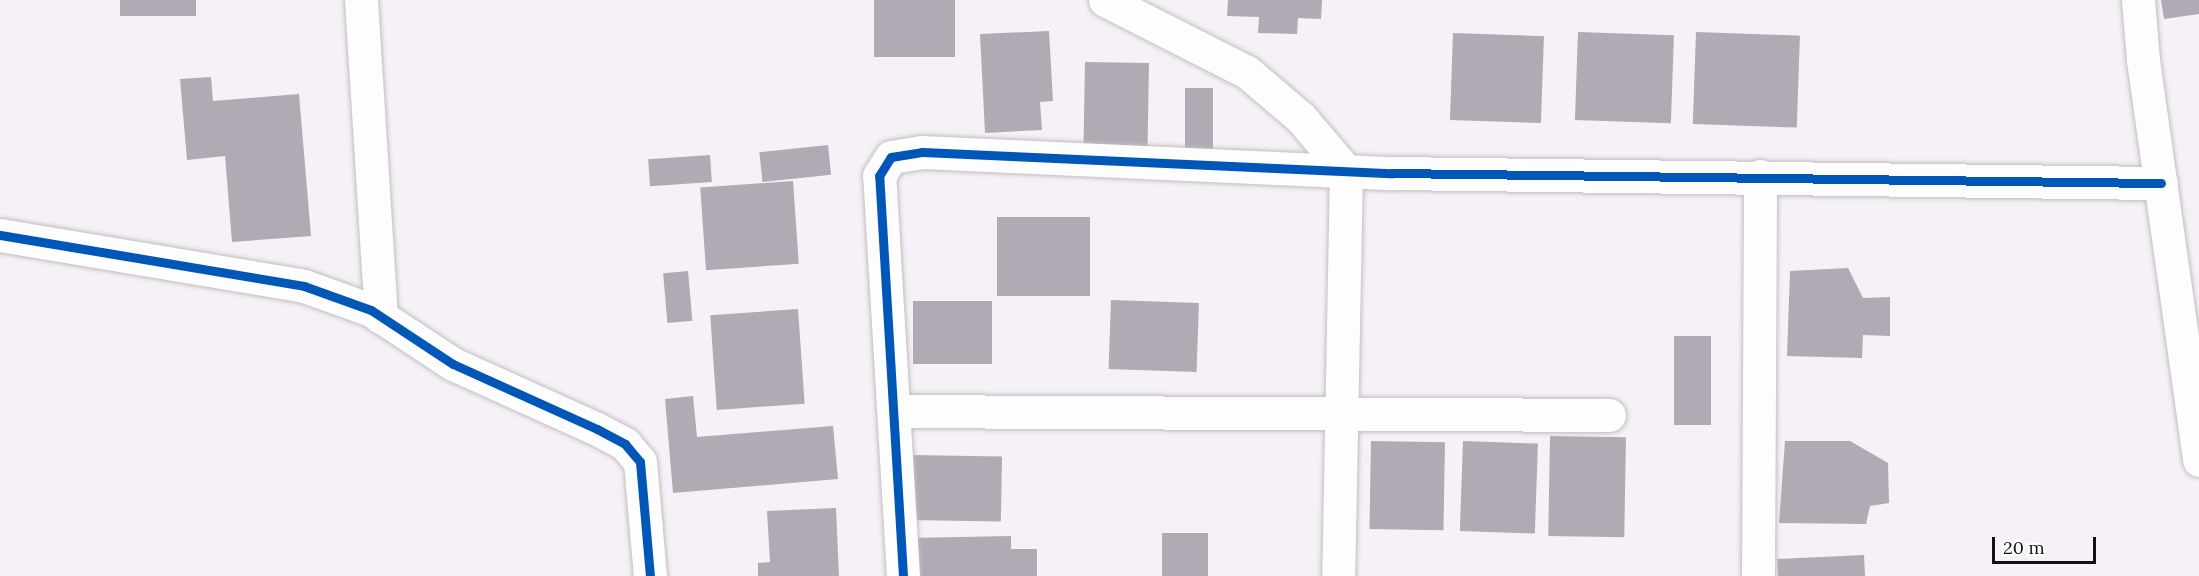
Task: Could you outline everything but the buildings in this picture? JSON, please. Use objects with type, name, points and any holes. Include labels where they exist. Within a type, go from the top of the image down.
[{"type":"street","points":[[361,0],[381,316]]},
{"type":"street","points":[[1105,0],[1247,72],[1301,118],[1346,171],[1338,576]]},
{"type":"street","points":[[2138,0],[2160,183],[2199,460]]},
{"type":"street","points":[[903,576],[879,176],[891,157],[922,152],[1346,171],[2160,183]]},
{"type":"street","points":[[1758,576],[1760,176]]},
{"type":"street","points":[[0,235],[304,286],[381,316],[453,364],[625,444],[640,462],[650,576]]},
{"type":"street","points":[[894,411],[1610,415]]},
{"type":"cycle path","points":[[903,576],[879,176],[891,157],[922,152],[1392,173],[2161,183]]},
{"type":"cycle path","points":[[0,235],[304,286],[371,310],[453,364],[625,444],[640,462],[650,576]]}]
